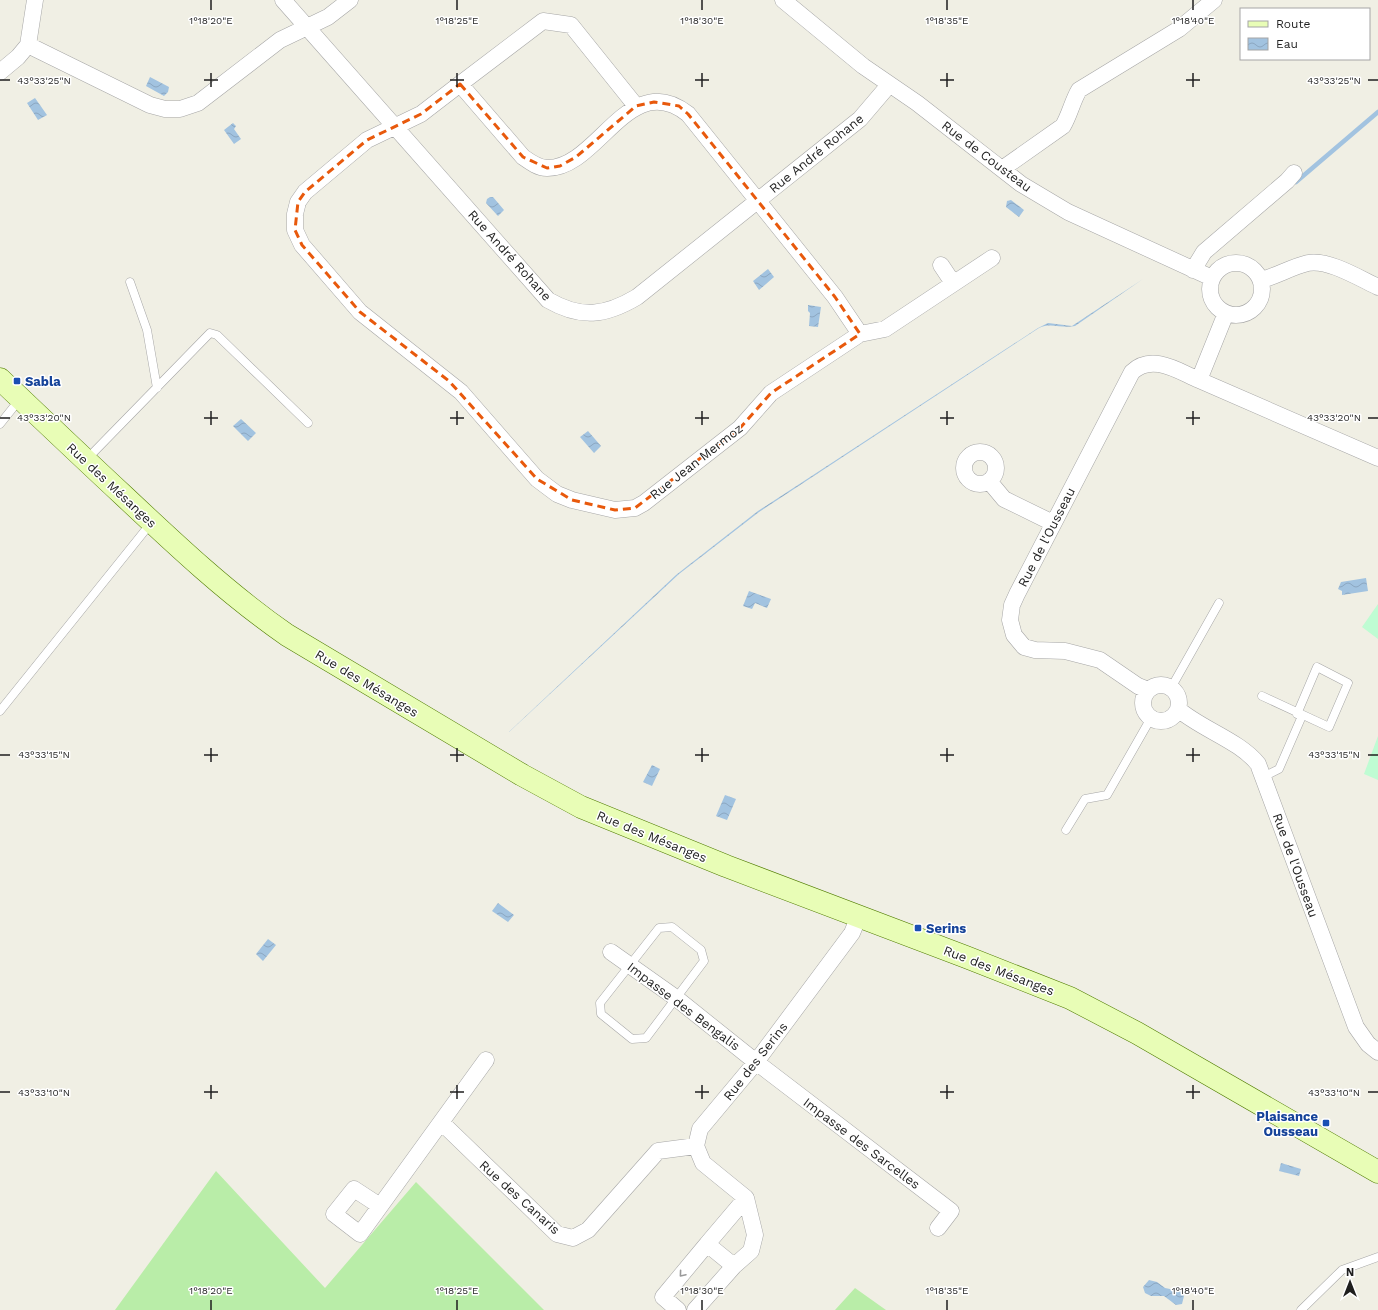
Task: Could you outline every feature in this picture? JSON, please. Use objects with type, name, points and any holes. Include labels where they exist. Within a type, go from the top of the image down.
[{"type":"main road","name":"Rue des Mésanges","points":[[0,379],[225,589],[288,635],[548,790],[648,835],[1070,998],[1136,1033],[1378,1172]]},
{"type":"street","points":[[0,72],[18,57],[28,45],[35,0]]},
{"type":"street","name":"Rue André Rohane","points":[[283,0],[396,126],[548,300],[562,308],[581,313],[598,313],[620,307],[637,297],[860,119],[889,85]]},
{"type":"street","points":[[28,45],[150,105],[165,109],[180,109],[198,103],[280,40],[328,17],[350,0]]},
{"type":"street","name":"Rue de Cousteau","points":[[784,0],[863,66],[917,103],[1022,184],[1068,212],[1212,278]]},
{"type":"street","points":[[1002,169],[1063,126],[1068,117],[1072,100],[1079,90],[1179,29],[1214,0]]},
{"type":"street","name":"Rue Jean Mermoz","points":[[636,106],[571,25],[543,22],[421,114],[367,140],[305,192],[298,202],[295,214],[295,230],[302,245],[360,312],[453,385],[538,479],[557,494],[572,500],[615,510],[635,508],[740,428],[771,393],[860,334]]},
{"type":"street","points":[[460,84],[523,156],[533,164],[547,168],[560,166],[576,157],[636,106],[654,102],[667,102],[679,106],[688,114],[835,297],[860,334],[886,329],[992,258]]},
{"type":"street","points":[[1193,270],[1204,252],[1287,181],[1294,173]]},
{"type":"street","points":[[1260,280],[1304,264],[1316,262],[1328,265],[1378,287]]},
{"type":"street","points":[[1237,263],[1251,269],[1260,280],[1262,289],[1261,297],[1251,311],[1243,315],[1226,313],[1218,308],[1212,300],[1210,291],[1212,278],[1218,270],[1227,265],[1237,263]]},
{"type":"street","points":[[941,265],[954,283]]},
{"type":"street","points":[[1199,380],[1226,313]]},
{"type":"street","name":"Rue de l'Ousseau","points":[[1148,690],[1138,686],[1100,660],[1065,651],[1029,649],[1020,644],[1014,635],[1010,620],[1012,605],[1132,372],[1144,364],[1162,364],[1378,458]]},
{"type":"street","points":[[989,481],[1004,499],[1053,523]]},
{"type":"street","points":[[1159,685],[1171,688],[1178,697],[1178,709],[1172,717],[1167,720],[1162,721],[1151,718],[1144,710],[1143,705],[1145,695],[1148,690],[1159,685]]},
{"type":"street","name":"Rue de l'Ousseau","points":[[1178,709],[1189,719],[1253,757],[1263,777],[1356,1027],[1368,1044],[1378,1052]]},
{"type":"street","name":"Rue des Serins","points":[[696,1146],[700,1129],[756,1062],[848,939],[859,916]]},
{"type":"street","name":"Impasse des Bengalis","points":[[611,952],[676,998],[756,1062]]},
{"type":"street","points":[[380,1206],[486,1060]]},
{"type":"street","name":"Impasse des Sarcelles","points":[[756,1062],[951,1212],[938,1228]]},
{"type":"street","name":"Rue des Canaris","points":[[441,1122],[557,1234],[573,1238],[588,1230],[658,1152],[696,1146]]},
{"type":"street","points":[[695,1310],[734,1266],[751,1251],[755,1235],[746,1198],[703,1163],[696,1146]]},
{"type":"street","points":[[678,1310],[663,1297],[746,1198]]},
{"type":"street","points":[[707,1244],[734,1266]]},
{"type":"lane","points":[[130,282],[147,330],[157,388]]},
{"type":"lane","points":[[86,460],[210,333],[217,335],[308,423]]},
{"type":"lane","points":[[0,424],[20,399]]},
{"type":"lane","points":[[0,711],[152,522]]},
{"type":"lane","points":[[1171,688],[1219,604]]},
{"type":"lane","points":[[1262,696],[1300,715],[1329,727],[1348,683],[1317,667],[1300,715],[1279,769],[1263,777]]},
{"type":"lane","points":[[1066,830],[1085,800],[1107,795],[1151,718]]},
{"type":"lane","points":[[672,927],[701,950],[704,960],[646,1038],[632,1039],[601,1014],[600,1003],[630,965],[659,928],[672,927]]},
{"type":"lane","points":[[1301,1310],[1342,1270],[1378,1256]]},
{"type":"highlighted area","points":[[460,84],[523,157],[547,168],[560,166],[576,157],[636,106],[654,102],[679,106],[688,114],[835,297],[860,334],[771,393],[740,428],[635,508],[615,510],[572,500],[537,479],[449,381],[360,312],[302,245],[295,230],[298,202],[305,192],[367,140],[421,114]]},
{"type":"green space","points":[[1378,604],[1378,639],[1362,627]]},
{"type":"green space","points":[[1378,736],[1378,780],[1364,774]]},
{"type":"green space","points":[[216,1171],[325,1288],[416,1182],[544,1310],[115,1310]]},
{"type":"green space","points":[[855,1288],[886,1310],[835,1310]]},
{"type":"water","points":[[150,77],[169,87],[168,92],[164,96],[146,86]]},
{"type":"water","points":[[35,98],[47,115],[38,120],[27,103]]},
{"type":"water","points":[[233,123],[236,126],[234,129],[241,139],[234,144],[224,130]]},
{"type":"water","points":[[493,197],[504,210],[498,216],[486,203],[487,199]]},
{"type":"water","points":[[1011,200],[1024,210],[1019,217],[1006,207],[1007,201]]},
{"type":"water","points":[[768,269],[774,277],[759,290],[753,281]]},
{"type":"water","points":[[1143,279],[1075,326],[1066,327],[1043,326],[1039,328],[759,512],[679,574],[495,745],[676,575],[758,511],[1038,328],[1048,323],[1072,326]]},
{"type":"water","points":[[808,305],[821,307],[818,327],[809,326],[810,313],[808,311]]},
{"type":"water","points":[[241,419],[256,433],[248,441],[233,426]]},
{"type":"water","points":[[588,431],[601,446],[594,453],[580,437]]},
{"type":"water","points":[[1366,578],[1368,591],[1342,595],[1342,591],[1338,589],[1341,582]]},
{"type":"water","points":[[749,591],[771,599],[767,608],[755,603],[752,609],[743,606]]},
{"type":"water","points":[[652,765],[660,769],[652,786],[643,782]]},
{"type":"water","points":[[725,795],[736,799],[727,820],[716,816]]},
{"type":"water","points":[[498,903],[514,915],[508,922],[492,911]]},
{"type":"water","points":[[268,939],[276,945],[263,961],[256,954]]},
{"type":"water","points":[[1281,1163],[1301,1169],[1299,1176],[1279,1171]]},
{"type":"water","points":[[1149,1280],[1157,1282],[1165,1288],[1180,1291],[1184,1296],[1182,1304],[1176,1305],[1164,1296],[1151,1296],[1145,1293],[1143,1287]]},
{"type":"waterway","points":[[1296,182],[1378,112]]},
{"type":"place","name":"Sabla","points":[[17,381]]},
{"type":"place","name":"Serins","points":[[918,928]]},
{"type":"place","name":"Plaisance Ousseau","points":[[1326,1123]]}]
